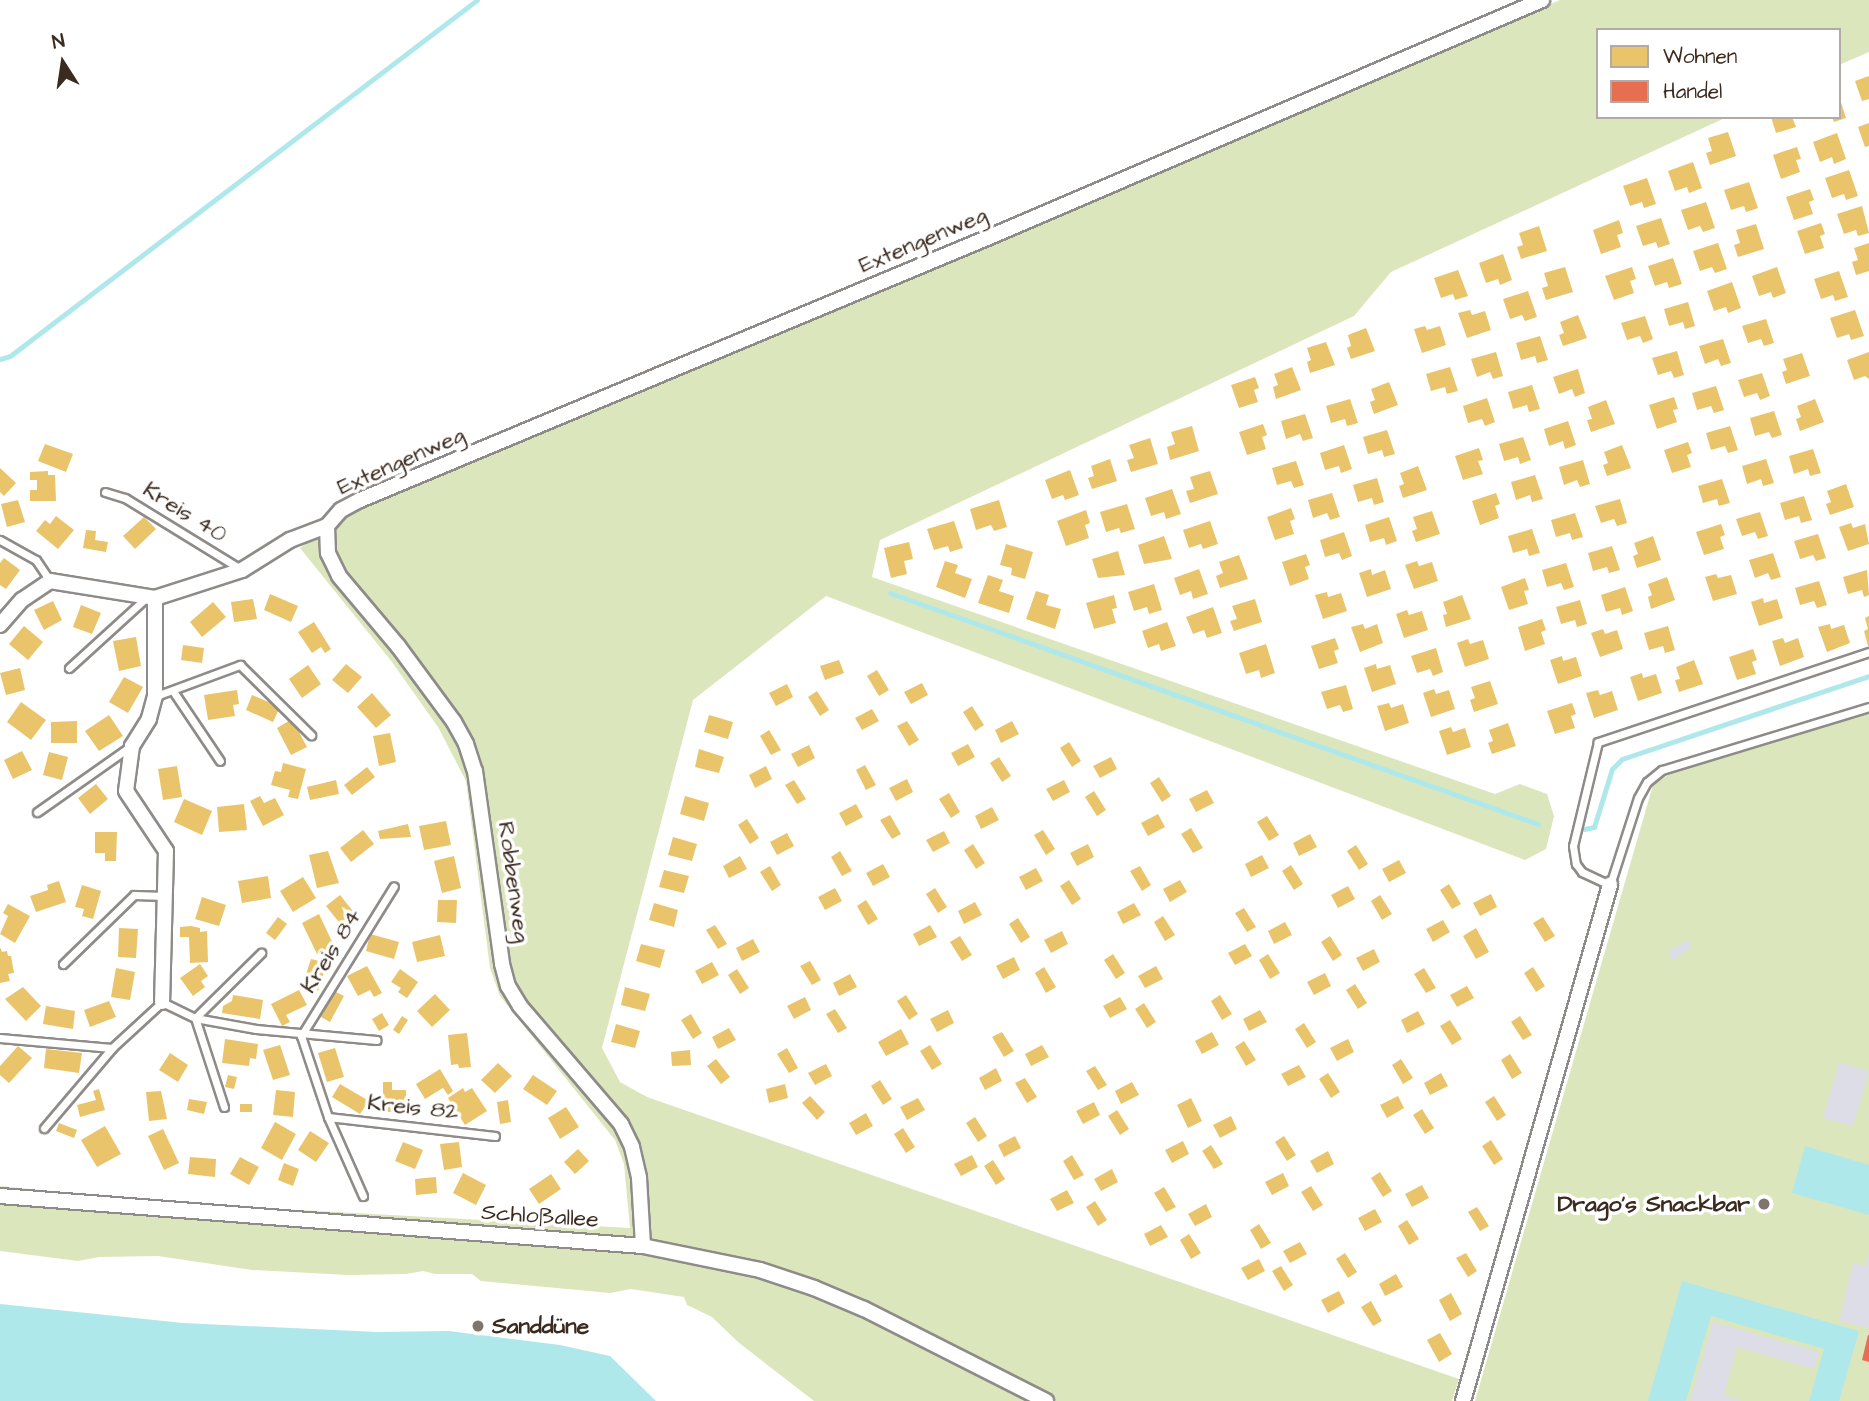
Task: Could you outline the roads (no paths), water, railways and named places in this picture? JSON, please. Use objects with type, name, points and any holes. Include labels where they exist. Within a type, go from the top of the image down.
[{"type":"street","name":"Extengenweg","points":[[151,598],[242,570],[290,540],[327,526],[341,510],[360,500],[974,244],[1542,0]]},
{"type":"street","name":"Robbenweg","points":[[327,526],[328,553],[339,576],[398,646],[454,722],[466,744],[475,771],[502,964],[509,986],[520,1006],[621,1124],[632,1147],[639,1178],[643,1246]]},
{"type":"street","points":[[0,625],[22,600],[50,581],[151,598],[155,696],[149,719],[132,746],[126,791],[166,850],[162,1002]]},
{"type":"street","points":[[1463,1401],[1610,885]]},
{"type":"street","name":"Schloßallee","points":[[0,1196],[643,1246],[760,1270],[814,1288],[864,1309],[1046,1401]]},
{"type":"lane","name":"Kreis 40","points":[[105,492],[125,498],[242,570]]},
{"type":"lane","points":[[0,540],[36,560],[50,581]]},
{"type":"lane","points":[[69,668],[151,598]]},
{"type":"lane","points":[[1869,652],[1598,742],[1573,855],[1582,872],[1610,885],[1638,798],[1654,775],[1676,764],[1869,707]]},
{"type":"lane","points":[[155,696],[240,665],[311,735]]},
{"type":"lane","points":[[173,691],[220,761]]},
{"type":"lane","points":[[37,812],[132,746]]},
{"type":"lane","name":"Kreis 84","points":[[301,1036],[394,886]]},
{"type":"lane","points":[[63,964],[134,895],[166,896]]},
{"type":"lane","points":[[195,1018],[261,953]]},
{"type":"lane","points":[[44,1128],[112,1048],[162,1002],[195,1018],[301,1036],[376,1041]]},
{"type":"lane","points":[[195,1018],[224,1107]]},
{"type":"lane","points":[[301,1036],[328,1117],[363,1196]]},
{"type":"lane","points":[[0,1038],[112,1048]]},
{"type":"lane","name":"Kreis 82","points":[[328,1117],[495,1136]]},
{"type":"water","points":[[1805,1146],[1869,1165],[1869,1215],[1792,1193]]},
{"type":"water","points":[[1682,1281],[1859,1331],[1839,1401],[1809,1401],[1824,1349],[1711,1316],[1686,1401],[1648,1401]]},
{"type":"water","points":[[0,1304],[183,1323],[377,1332],[449,1331],[560,1345],[610,1356],[656,1401],[0,1401]]},
{"type":"waterway","points":[[0,359],[10,356],[477,0]]},
{"type":"waterway","points":[[890,593],[1538,824]]},
{"type":"waterway","points":[[1584,829],[1594,827],[1612,769],[1622,759],[1869,676]]},
{"type":"place","name":"Drago's Snackbar","points":[[1764,1204]]},
{"type":"place","name":"Sanddüne","points":[[478,1326]]}]
